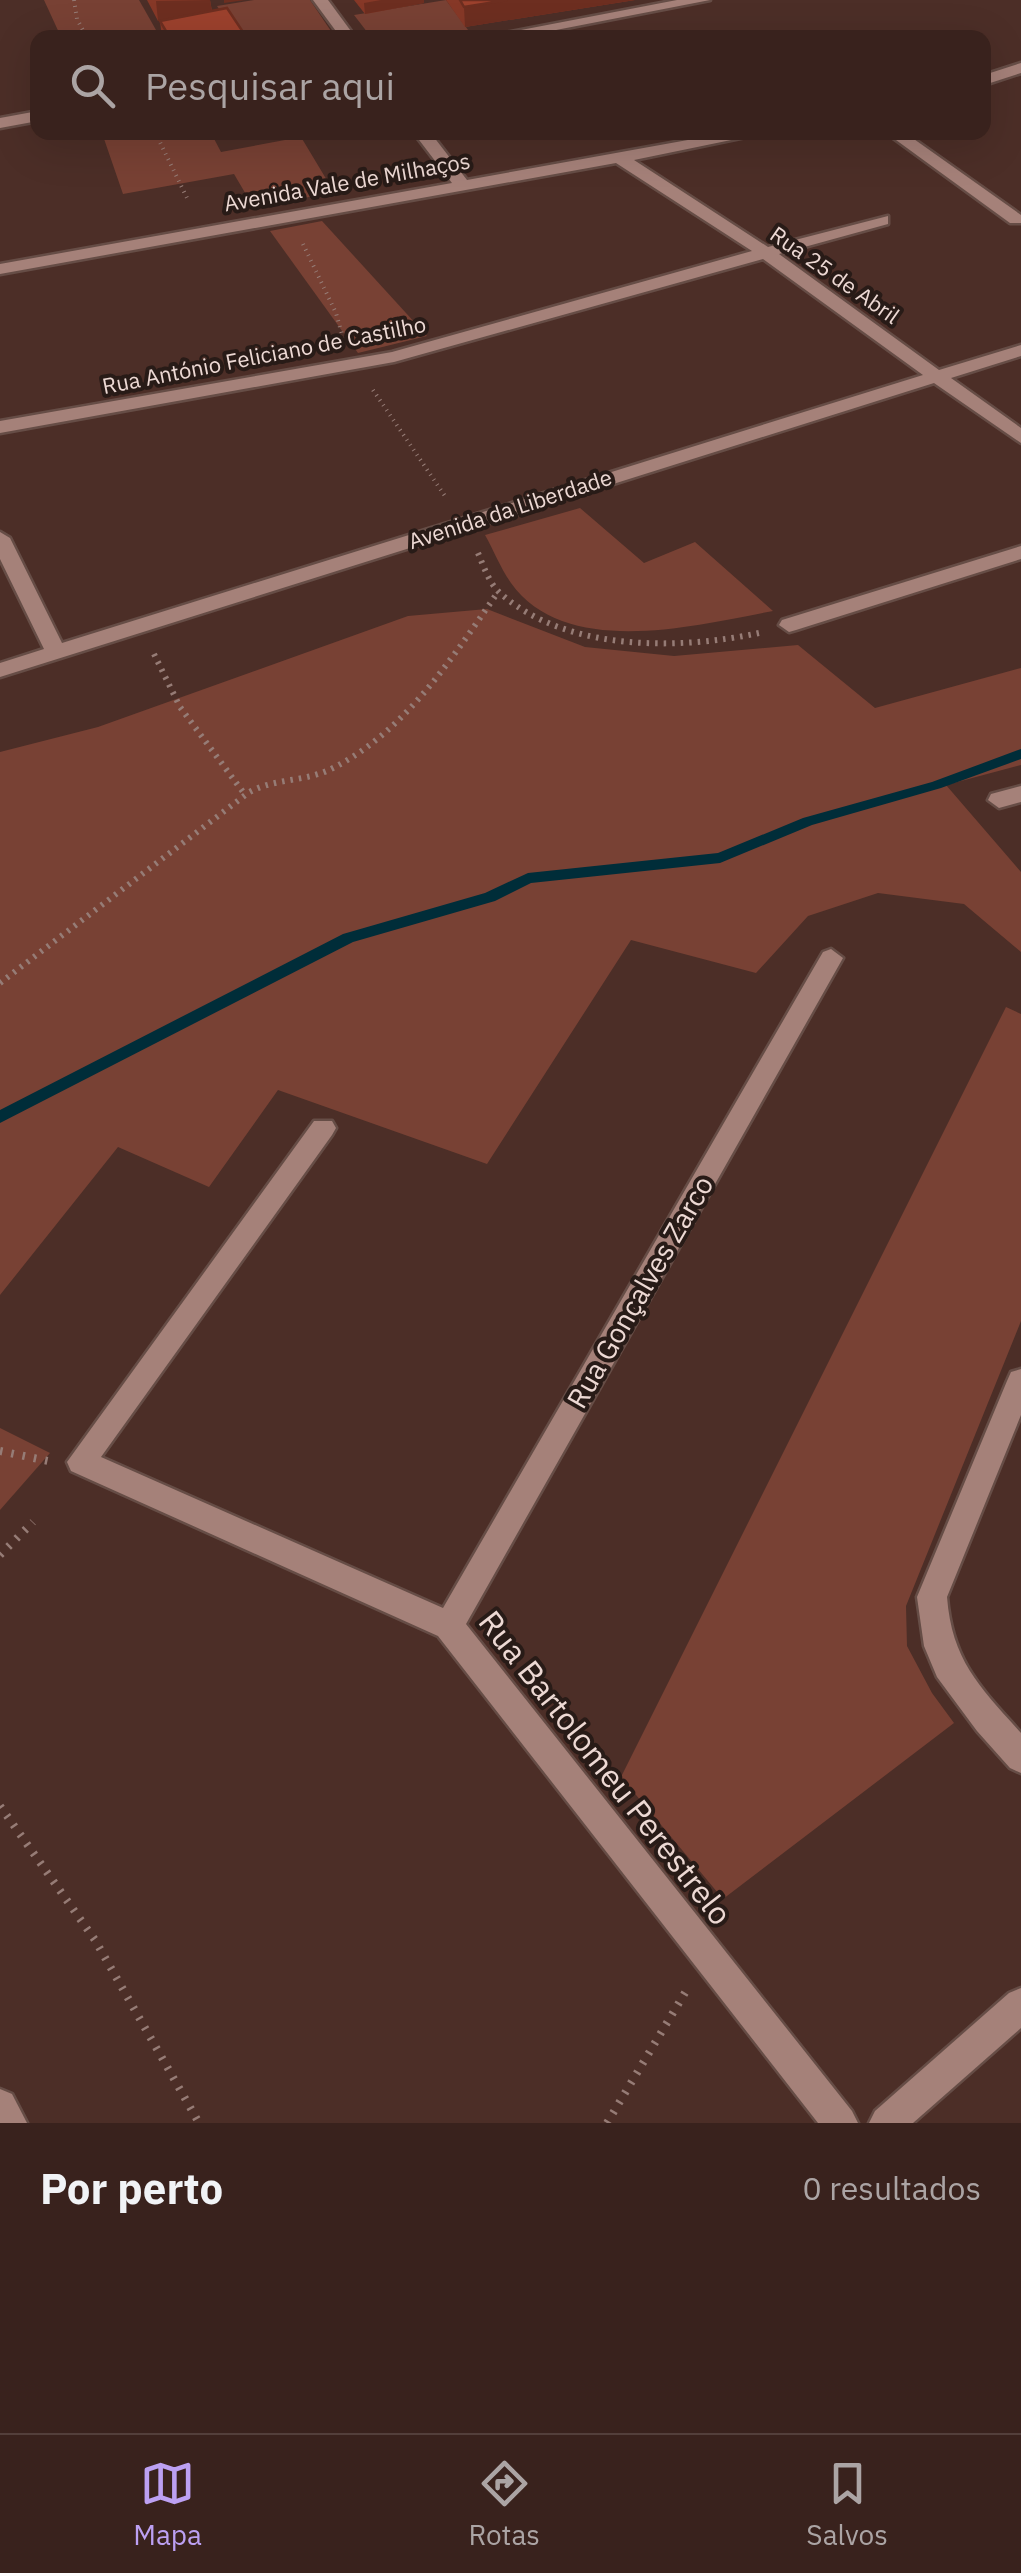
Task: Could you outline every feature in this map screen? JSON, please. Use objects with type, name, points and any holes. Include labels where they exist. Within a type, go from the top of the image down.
[{"type":"street","points":[[320,0],[343,30]]},
{"type":"street","points":[[531,30],[702,0]]},
{"type":"street","points":[[991,78],[1021,68]]},
{"type":"street","points":[[0,123],[30,117]]},
{"type":"street","points":[[427,140],[461,184]]},
{"type":"street","name":"Avenida Vale de Milhaços","points":[[0,269],[716,140]]},
{"type":"street","points":[[904,140],[1016,219]]},
{"type":"street","name":"Rua 25 de Abril","points":[[618,157],[766,253],[938,374],[1021,438]]},
{"type":"street","name":"Rua António Feliciano de Castilho","points":[[0,427],[394,357],[882,220]]},
{"type":"street","name":"Avenida da Liberdade","points":[[0,670],[1021,350]]},
{"type":"street","points":[[0,538],[56,652]]},
{"type":"street","points":[[789,625],[1021,552]]},
{"type":"street","name":"Rua Gonçalves Zarco","points":[[449,1626],[830,958]]},
{"type":"street","points":[[81,1462],[322,1128]]},
{"type":"street","points":[[1021,1381],[932,1597],[932,1630],[941,1659],[1021,1757]]},
{"type":"street","name":"Rua Bartolomeu Perestrelo","points":[[81,1462],[449,1626],[840,2123]]},
{"type":"street","points":[[888,2123],[1021,2004]]},
{"type":"street","points":[[0,2106],[9,2123]]},
{"type":"path","points":[[74,0],[84,30]]},
{"type":"path","points":[[159,140],[188,200]]},
{"type":"path","points":[[466,523],[498,592],[556,628],[618,639],[704,642],[744,638],[789,625]]},
{"type":"path","points":[[0,983],[222,813],[243,792],[278,779],[323,773],[358,754],[437,676],[498,592]]},
{"type":"path","points":[[140,626],[180,707],[243,792]]},
{"type":"path","points":[[0,1451],[39,1460],[81,1462]]},
{"type":"path","points":[[0,1556],[32,1522]]},
{"type":"path","points":[[0,1806],[95,1940],[200,2123]]},
{"type":"path","points":[[607,2123],[708,1954]]},
{"type":"shaded area","points":[[44,0],[139,0],[156,30],[58,30]]},
{"type":"shaded area","points":[[254,0],[310,0],[330,30],[232,30],[217,6]]},
{"type":"shaded area","points":[[446,0],[468,30],[366,30],[354,15]]},
{"type":"shaded area","points":[[104,140],[215,140],[221,152],[303,140],[334,192],[254,208],[234,174],[123,194]]},
{"type":"shaded area","points":[[322,221],[427,336],[358,353],[270,231]]},
{"type":"shaded area","points":[[580,508],[644,563],[695,542],[773,611],[671,629],[634,631],[564,622],[535,607],[511,583],[485,535]]},
{"type":"shaded area","points":[[487,609],[585,647],[674,656],[798,645],[875,708],[1021,668],[1021,765],[946,785],[1021,872],[1021,952],[964,904],[878,893],[808,916],[756,973],[631,940],[487,1164],[278,1090],[209,1187],[118,1147],[0,1295],[0,752],[98,727],[408,616]]},
{"type":"shaded area","points":[[1006,1007],[1021,1014],[1021,1321],[906,1606],[907,1646],[932,1693],[954,1723],[723,1899],[621,1777]]},
{"type":"shaded area","points":[[0,1428],[50,1453],[0,1510]]},
{"type":"building","points":[[460,0],[507,0],[464,7]]},
{"type":"building","points":[[227,8],[242,30],[165,30],[160,21]]},
{"type":"waterway","points":[[0,1117],[348,938],[490,897],[528,878],[720,858],[808,821],[936,785],[1021,754]]}]
